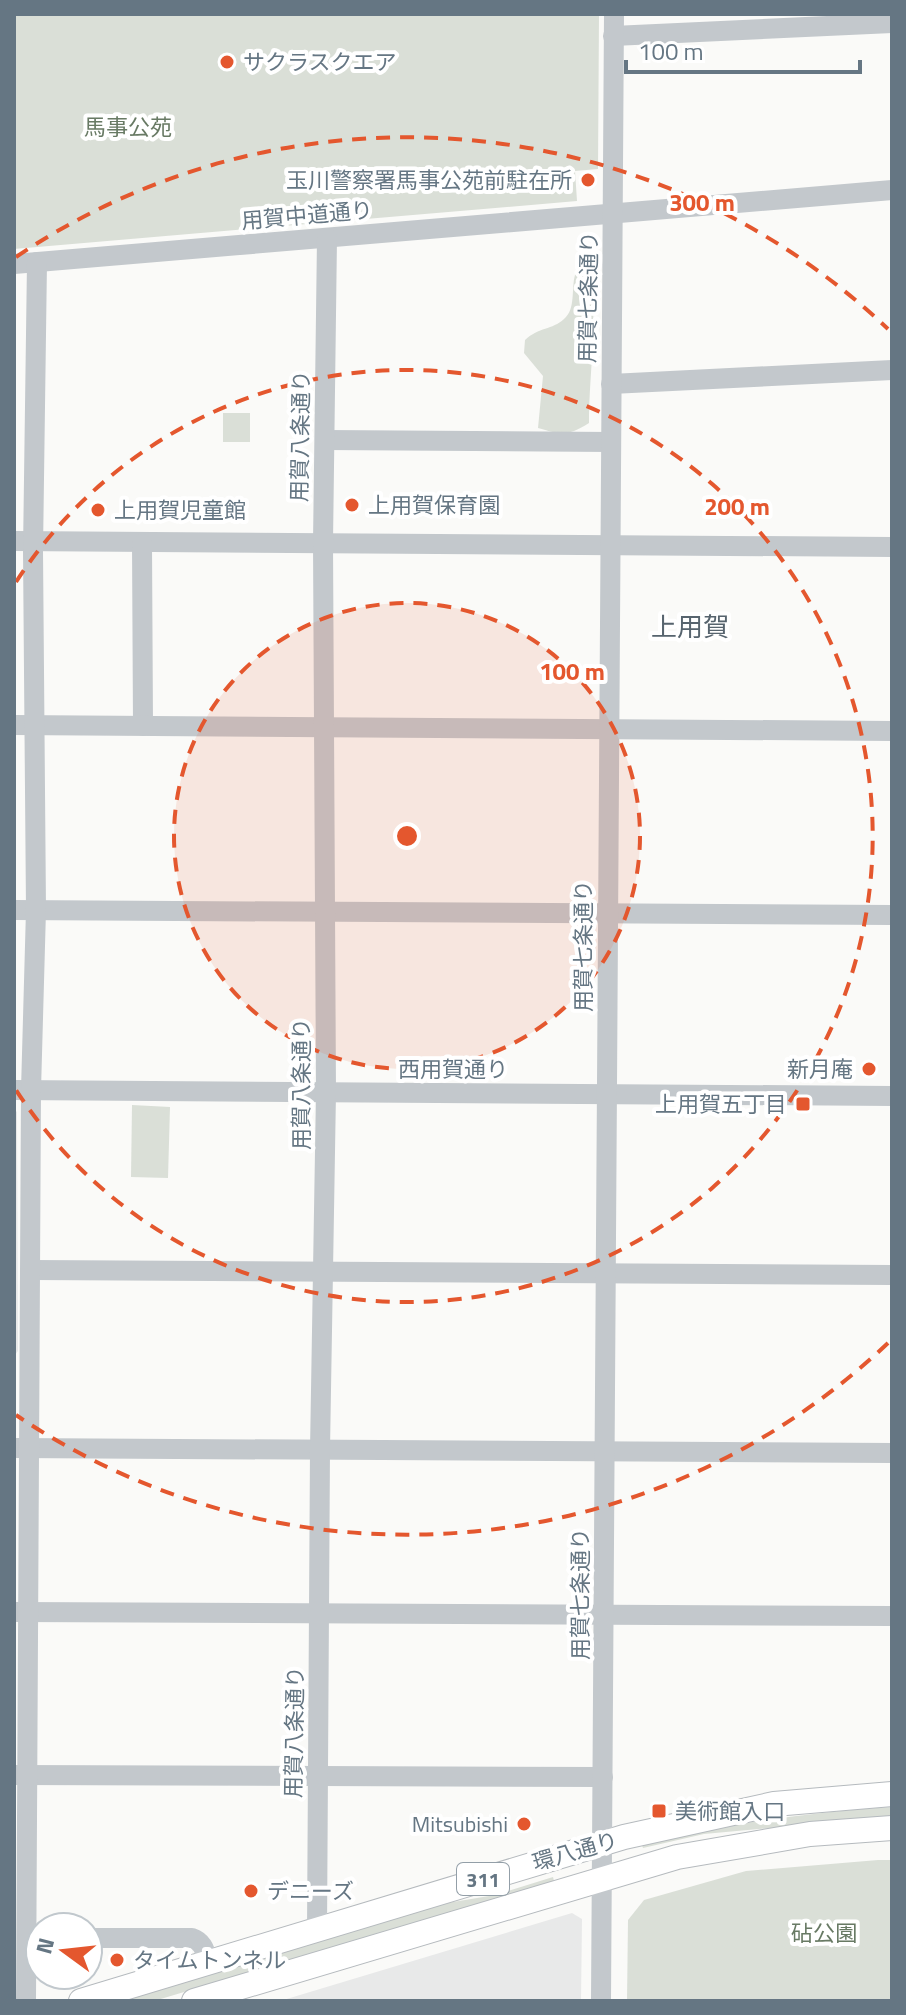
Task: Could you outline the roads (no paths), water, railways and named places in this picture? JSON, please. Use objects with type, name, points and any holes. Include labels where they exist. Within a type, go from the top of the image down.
[{"type":"main road","name":"環八通り","points":[[81,2001],[603,1842],[774,1804],[892,1794]]},
{"type":"main road","name":"環八通り","points":[[194,2001],[677,1857],[810,1834],[892,1828]]},
{"type":"street","name":"用賀七条通り","points":[[601,2001],[614,14]]},
{"type":"street","points":[[613,36],[892,23]]},
{"type":"street","name":"用賀中道通り","points":[[14,264],[892,190]]},
{"type":"street","name":"用賀八条通り","points":[[317,1930],[326,1092],[323,543],[327,238]]},
{"type":"street","points":[[26,1911],[21,1775],[21,1362],[31,1270],[23,1090],[36,910],[24,725],[24,541],[37,262]]},
{"type":"street","points":[[611,384],[892,370]]},
{"type":"street","points":[[325,440],[611,442]]},
{"type":"street","points":[[24,541],[892,547]]},
{"type":"street","points":[[142,544],[143,726]]},
{"type":"street","points":[[24,725],[892,731]]},
{"type":"street","points":[[14,910],[892,915]]},
{"type":"street","name":"西用賀通り","points":[[23,1090],[892,1096]]},
{"type":"street","points":[[31,1270],[892,1275]]},
{"type":"street","points":[[21,1448],[892,1453]]},
{"type":"street","points":[[21,1612],[892,1616]]},
{"type":"street","points":[[21,1775],[603,1777]]},
{"type":"street","points":[[104,1938],[192,1938],[199,1940],[209,1963]]},
{"type":"place","name":"サクラスクエア","points":[[227,62]]},
{"type":"place","name":"玉川警察署馬事公苑前駐在所","points":[[588,180]]},
{"type":"place","name":"上用賀保育園","points":[[352,505]]},
{"type":"place","name":"上用賀児童館","points":[[98,510]]},
{"type":"place","name":"新月庵","points":[[869,1069]]},
{"type":"place","name":"上用賀五丁目","points":[[803,1104]]},
{"type":"place","name":"美術館入口","points":[[659,1811]]},
{"type":"place","name":"Mitsubishi","points":[[524,1824]]},
{"type":"place","name":"デニーズ","points":[[251,1891]]},
{"type":"place","name":"タイムトンネル","points":[[117,1960]]},
{"type":"district","name":"上用賀","points":[[690,626]]},
{"type":"park label","name":"馬事公苑","points":[[128,127]]},
{"type":"park label","name":"砧公園","points":[[824,1933]]}]
